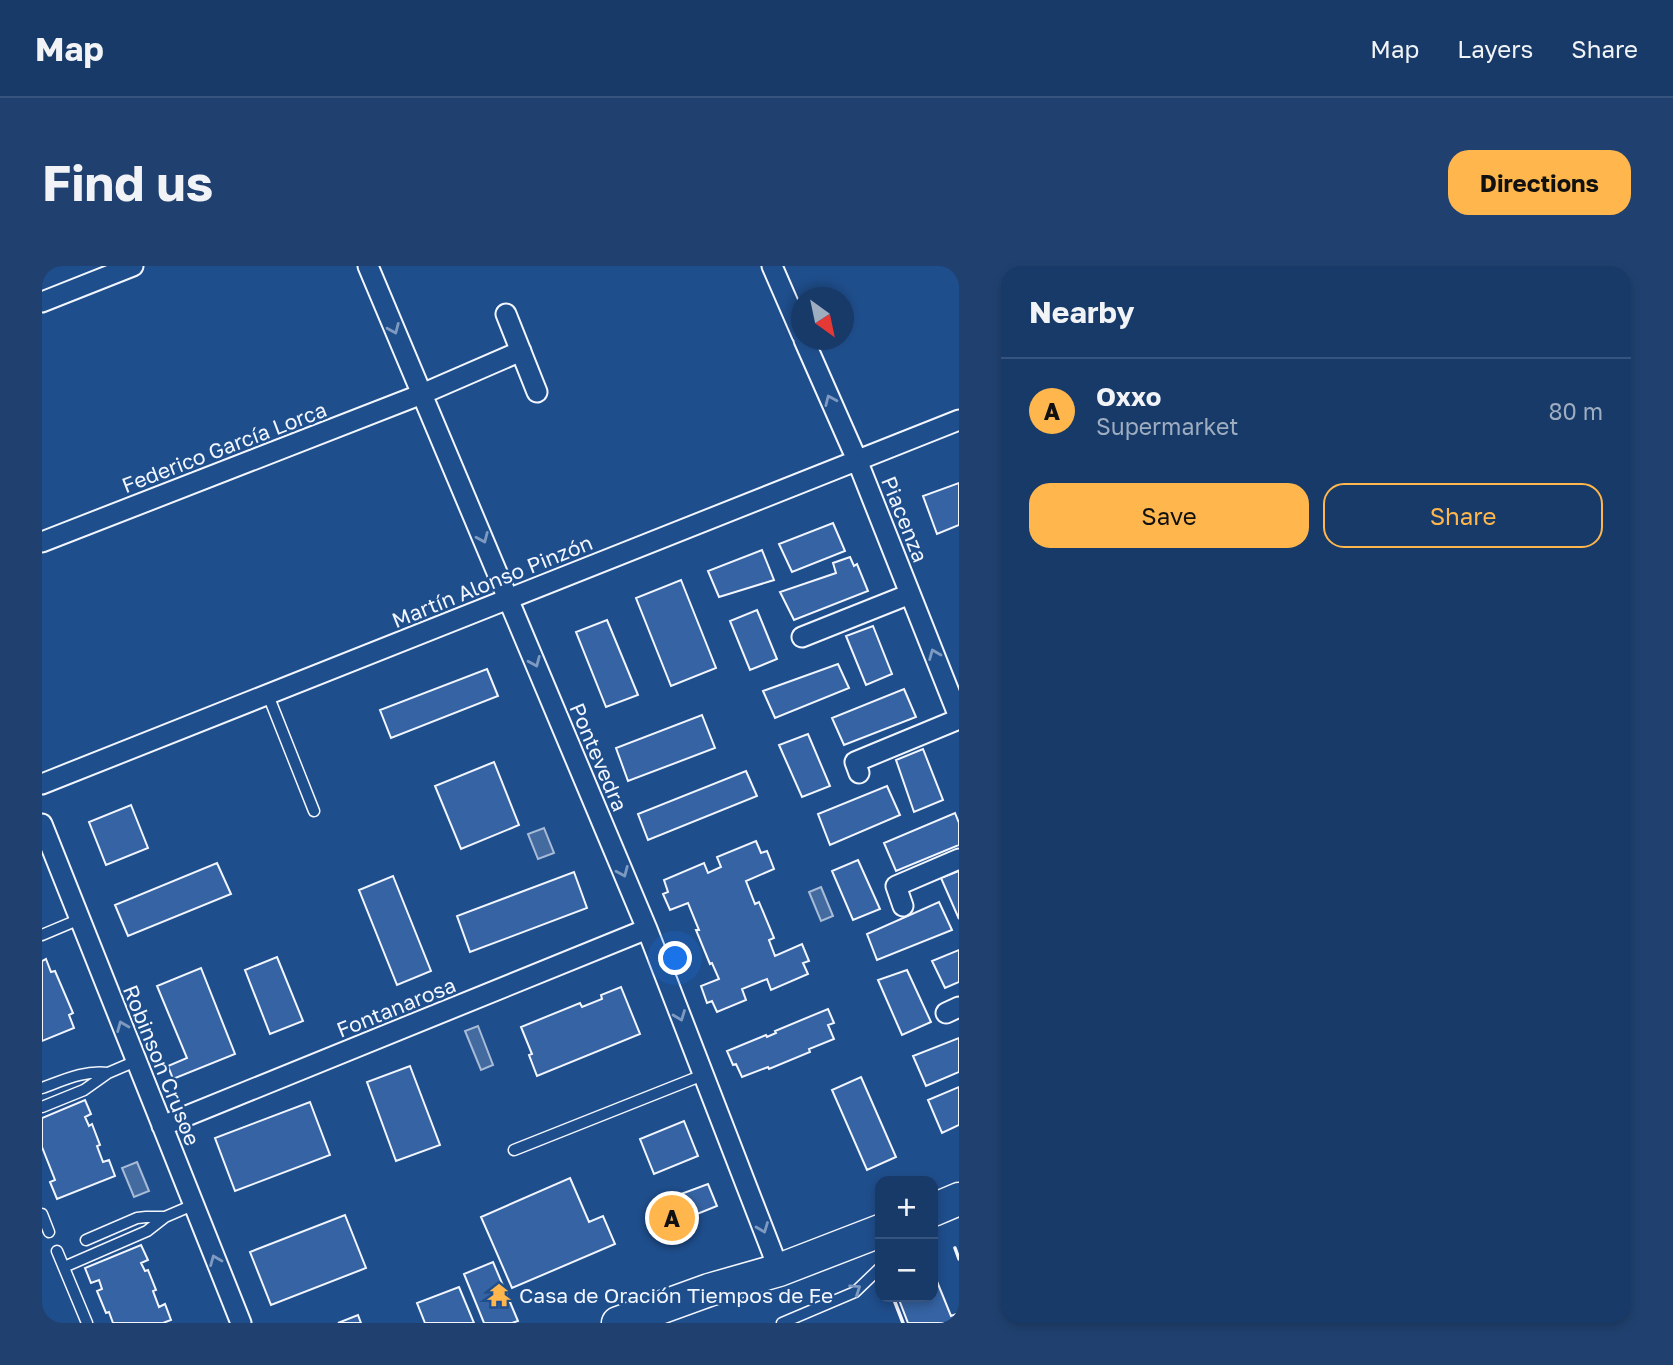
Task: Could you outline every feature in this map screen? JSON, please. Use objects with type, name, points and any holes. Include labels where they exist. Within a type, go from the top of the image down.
[{"type":"main road","points":[[938,1208],[959,1199]]},
{"type":"main road","points":[[618,1323],[709,1290],[779,1270],[875,1233]]},
{"type":"main road","points":[[673,1323],[720,1302],[779,1270]]},
{"type":"street","points":[[42,302],[133,266]]},
{"type":"street","name":"Pontevedra","points":[[368,266],[647,929],[779,1270]]},
{"type":"street","points":[[772,266],[791,310]]},
{"type":"street","points":[[506,314],[537,392]]},
{"type":"street","name":"Piacenza","points":[[808,350],[857,460],[959,718]]},
{"type":"street","name":"Federico García Lorca","points":[[42,542],[422,394],[521,351]]},
{"type":"street","name":"Martín Alonso Pinzón","points":[[42,784],[959,420]]},
{"type":"street","points":[[802,637],[910,594]]},
{"type":"street","points":[[859,773],[855,762],[959,718]]},
{"type":"street","name":"Robinson Crusoe","points":[[42,824],[241,1323]]},
{"type":"street","points":[[903,906],[896,887],[959,859]]},
{"type":"street","name":"Fontanarosa","points":[[162,1126],[647,929]]},
{"type":"lane","points":[[268,695],[314,811]]},
{"type":"lane","points":[[42,935],[79,919]]},
{"type":"lane","points":[[42,1107],[84,1090],[108,1073],[136,1061]]},
{"type":"lane","points":[[42,1088],[82,1073],[108,1073]]},
{"type":"lane","points":[[514,1150],[703,1075]]},
{"type":"lane","points":[[64,1267],[147,1231],[164,1217],[193,1205]]},
{"type":"lane","points":[[42,1214],[49,1232]]},
{"type":"lane","points":[[86,1240],[137,1219],[164,1217]]},
{"type":"lane","points":[[57,1251],[87,1323]]},
{"type":"lane","points":[[782,1323],[855,1292],[875,1274]]},
{"type":"water","points":[[544,828],[554,853],[538,859],[528,834]]},
{"type":"water","points":[[821,887],[833,916],[821,921],[809,892]]},
{"type":"water","points":[[478,1026],[493,1065],[481,1070],[465,1031]]},
{"type":"water","points":[[137,1162],[149,1191],[134,1197],[122,1168]]},
{"type":"building","points":[[959,483],[959,525],[937,534],[923,496]]},
{"type":"building","points":[[833,523],[845,551],[792,572],[779,544]]},
{"type":"building","points":[[762,550],[774,580],[719,597],[708,571]]},
{"type":"building","points":[[850,557],[854,566],[857,564],[868,591],[794,620],[780,592],[836,573],[833,563]]},
{"type":"building","points":[[681,580],[716,668],[671,686],[636,598]]},
{"type":"building","points":[[757,610],[777,659],[750,670],[730,621]]},
{"type":"building","points":[[607,620],[638,695],[606,707],[576,632]]},
{"type":"building","points":[[873,626],[892,674],[866,685],[846,636]]},
{"type":"building","points":[[838,664],[849,688],[775,718],[763,691]]},
{"type":"building","points":[[487,669],[498,696],[391,738],[380,710]]},
{"type":"building","points":[[904,689],[916,717],[844,745],[832,718]]},
{"type":"building","points":[[702,715],[715,748],[628,781],[616,748]]},
{"type":"building","points":[[808,734],[830,786],[802,797],[779,745]]},
{"type":"building","points":[[923,749],[943,800],[914,812],[896,760]]},
{"type":"building","points":[[494,762],[519,825],[461,849],[435,786]]},
{"type":"building","points":[[746,771],[757,796],[648,840],[638,814]]},
{"type":"building","points":[[887,786],[900,815],[830,845],[818,814]]},
{"type":"building","points":[[131,805],[148,848],[106,865],[89,822]]},
{"type":"building","points":[[955,813],[959,823],[959,845],[896,871],[884,843]]},
{"type":"building","points":[[756,841],[761,853],[767,851],[774,869],[746,881],[755,904],[759,902],[774,938],[769,940],[775,956],[802,944],[809,961],[803,963],[808,974],[771,990],[767,979],[742,989],[746,1000],[717,1012],[712,1001],[707,1003],[701,986],[719,979],[696,930],[699,930],[688,903],[670,910],[663,894],[668,892],[664,880],[704,863],[708,873],[721,867],[717,857]]},
{"type":"building","points":[[858,860],[880,909],[853,920],[832,871]]},
{"type":"building","points":[[217,863],[231,894],[128,936],[115,905]]},
{"type":"building","points":[[959,871],[959,919],[941,878]]},
{"type":"building","points":[[574,872],[587,908],[470,952],[457,916]]},
{"type":"building","points":[[393,876],[431,971],[397,985],[359,890]]},
{"type":"building","points":[[939,902],[952,930],[877,960],[867,934]]},
{"type":"building","points":[[959,950],[959,982],[945,988],[932,961]]},
{"type":"building","points":[[277,957],[303,1021],[270,1034],[245,970]]},
{"type":"building","points":[[46,959],[51,972],[55,971],[73,1013],[69,1015],[74,1028],[42,1041],[42,961]]},
{"type":"building","points":[[201,968],[235,1054],[173,1079],[168,1066],[187,1058],[157,986]]},
{"type":"building","points":[[907,970],[931,1022],[902,1035],[878,980]]},
{"type":"building","points":[[621,987],[640,1034],[537,1076],[521,1027],[580,1003],[582,1007],[602,999],[601,995]]},
{"type":"building","points":[[828,1009],[834,1023],[828,1025],[834,1039],[769,1069],[768,1067],[742,1077],[736,1064],[733,1065],[727,1051],[766,1035],[767,1037],[776,1033],[775,1031]]},
{"type":"building","points":[[959,1038],[959,1072],[926,1086],[913,1056]]},
{"type":"building","points":[[410,1066],[440,1145],[396,1161],[367,1082]]},
{"type":"building","points":[[861,1077],[896,1157],[867,1170],[832,1090]]},
{"type":"building","points":[[959,1087],[959,1125],[942,1133],[928,1100]]},
{"type":"building","points":[[85,1100],[91,1114],[85,1117],[89,1126],[92,1124],[103,1162],[109,1160],[115,1176],[57,1199],[50,1182],[55,1180],[42,1147],[42,1118]]},
{"type":"building","points":[[310,1102],[330,1155],[235,1191],[215,1138]]},
{"type":"building","points":[[684,1121],[698,1156],[654,1174],[640,1139]]},
{"type":"building","points":[[570,1178],[589,1222],[603,1216],[615,1244],[512,1288],[481,1217]]},
{"type":"building","points":[[708,1184],[717,1206],[660,1229],[651,1205]]},
{"type":"building","points":[[345,1215],[366,1268],[271,1305],[250,1252]]},
{"type":"building","points":[[141,1245],[148,1260],[141,1263],[145,1271],[148,1270],[159,1307],[165,1304],[171,1320],[163,1323],[113,1323],[97,1291],[102,1289],[99,1280],[91,1283],[85,1268]]},
{"type":"building","points":[[493,1262],[518,1321],[484,1323],[464,1274]]},
{"type":"building","points":[[938,1284],[951,1316],[959,1313],[959,1323],[908,1323],[900,1302],[938,1302]]},
{"type":"building","points":[[459,1287],[474,1323],[425,1323],[417,1303]]},
{"type":"building","points":[[358,1315],[361,1323],[338,1323]]},
{"type":"wall","points":[[955,1248],[959,1259]]},
{"type":"wall","points":[[895,1302],[903,1323]]},
{"type":"place","name":"Oxxo","points":[[672,1218]]},
{"type":"place","name":"Casa de Oración Tiempos de Fe","points":[[499,1295]]}]
